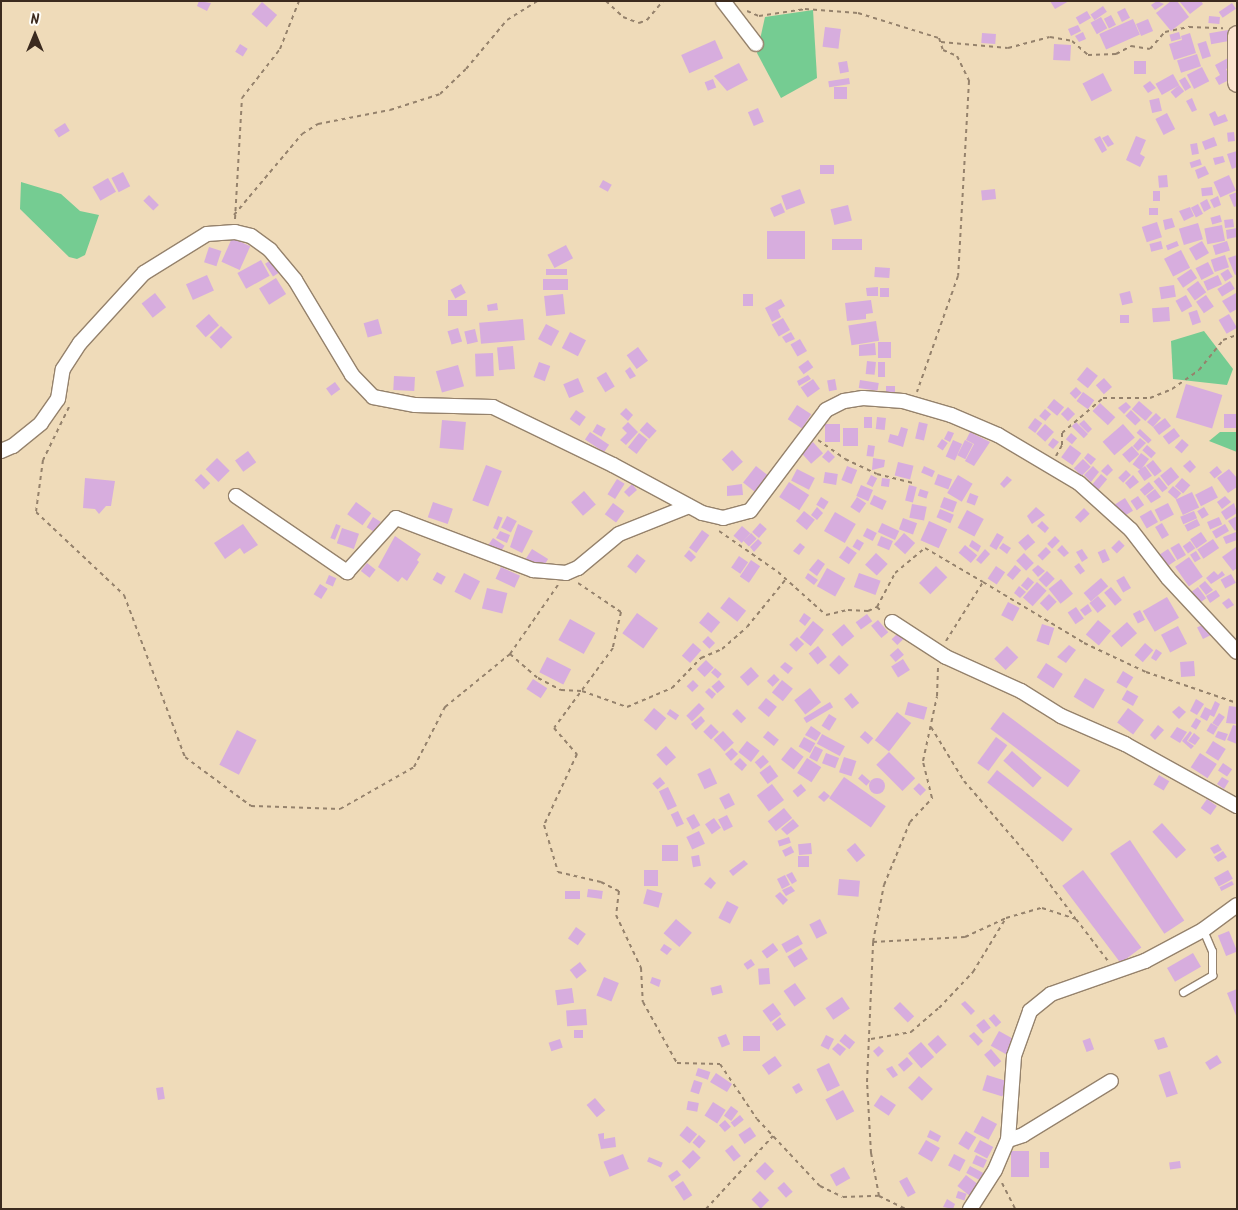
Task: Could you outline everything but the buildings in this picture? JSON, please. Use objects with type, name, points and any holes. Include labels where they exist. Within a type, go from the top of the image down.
[{"type":"street","points":[[725,4],[756,44]]},
{"type":"street","points":[[1232,32],[1237,82]]},
{"type":"street","points":[[1,451],[13,446],[41,423],[58,399],[63,369],[80,343],[144,273],[207,234],[235,232],[251,236],[270,250],[296,280],[352,375],[373,397],[415,405],[493,407],[530,423],[702,513],[723,518],[750,511],[826,410],[844,401],[863,398],[913,404],[951,415],[998,435],[1079,483],[1131,530],[1168,578],[1237,652]]},
{"type":"street","points":[[236,496],[347,572],[396,518],[533,570],[566,573],[578,568],[619,534],[689,506]]},
{"type":"street","points":[[892,622],[939,652],[1021,692],[1060,716],[1125,744],[1237,806]]},
{"type":"street","points":[[970,1209],[995,1170],[1008,1140],[1014,1056],[1030,1011],[1051,994],[1078,987],[1116,969],[1134,966],[1204,930],[1237,905]]},
{"type":"street","points":[[1008,1140],[1023,1135],[1111,1081]]},
{"type":"lane","points":[[1183,992],[1212,975],[1212,951],[1204,930]]},
{"type":"path","points":[[235,232],[234,215],[242,98],[280,49],[299,1]]},
{"type":"path","points":[[234,215],[302,134],[318,124],[390,110],[440,94],[466,69],[507,20],[538,1]]},
{"type":"path","points":[[606,1],[623,16],[639,23],[646,20],[663,1]]},
{"type":"path","points":[[725,4],[759,16],[805,9],[858,13],[939,38],[943,50],[957,56],[969,81],[958,276],[913,404]]},
{"type":"path","points":[[941,42],[1008,48],[1050,37],[1072,41],[1088,55],[1116,54],[1131,46],[1150,49],[1165,32],[1189,26],[1232,32]]},
{"type":"path","points":[[1050,466],[1062,445],[1062,433],[1103,398],[1150,398],[1172,389],[1199,370],[1223,340],[1237,335]]},
{"type":"path","points":[[69,406],[68,415],[43,460],[36,512],[124,595],[185,757],[251,806],[340,810],[414,767],[445,707],[510,654],[566,573],[599,600],[621,612],[613,648],[554,728],[577,754],[544,825],[558,872],[601,882],[619,891],[616,915],[641,968],[644,1002],[676,1063],[720,1064],[773,1136],[820,1186],[843,1198],[879,1196],[906,1209]]},
{"type":"path","points":[[808,433],[853,463],[877,474],[914,484]]},
{"type":"path","points":[[702,513],[730,541],[786,579],[826,615],[848,610],[868,611],[876,607],[895,573],[925,548],[1084,643],[1146,672],[1237,703]]},
{"type":"path","points":[[510,654],[538,678],[561,690],[582,691],[627,707],[672,688],[701,658],[722,649],[747,627],[786,579]]},
{"type":"path","points":[[879,1196],[871,1153],[867,1082],[873,942],[884,884],[910,822],[932,798],[923,761],[937,696],[939,652],[983,582]]},
{"type":"path","points":[[876,607],[892,622]]},
{"type":"path","points":[[931,727],[964,781],[1031,858],[1116,969]]},
{"type":"path","points":[[873,942],[965,936],[1006,918],[1042,908],[1076,919]]},
{"type":"path","points":[[870,1039],[910,1032],[939,1008],[973,972],[1006,918]]},
{"type":"path","points":[[706,1209],[773,1136]]},
{"type":"path","points":[[995,1170],[1015,1209]]},
{"type":"green space","points":[[813,10],[817,78],[781,98],[757,53],[765,17]]},
{"type":"green space","points":[[21,182],[61,194],[80,211],[99,215],[85,255],[77,259],[69,257],[20,209]]},
{"type":"green space","points":[[1204,331],[1233,369],[1227,385],[1173,379],[1171,341]]},
{"type":"green space","points":[[1220,432],[1237,432],[1237,452],[1209,441]]}]
